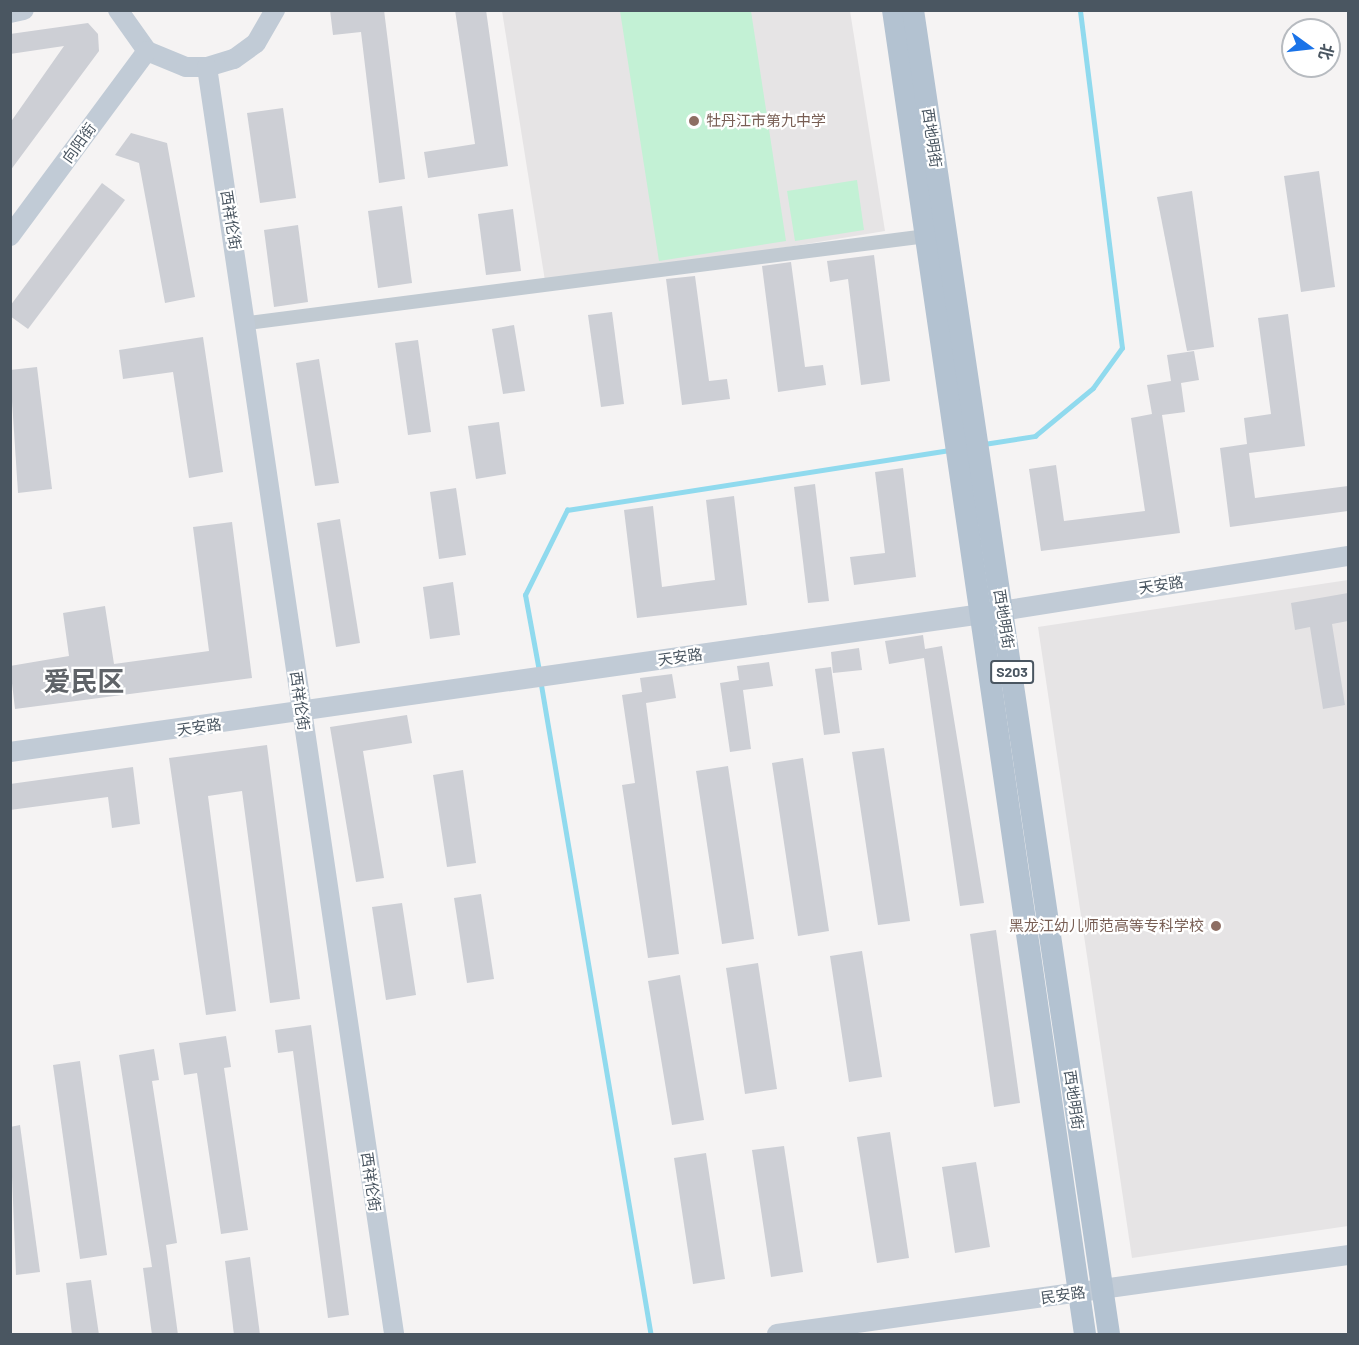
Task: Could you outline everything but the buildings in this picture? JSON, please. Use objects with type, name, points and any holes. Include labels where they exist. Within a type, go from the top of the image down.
[{"type":"main road","name":"西地明街","points":[[893,10],[926,236],[992,612],[1109,1335]]},
{"type":"main road","name":"西地明街","points":[[914,10],[1085,1335]]},
{"type":"street","points":[[10,13],[24,10]]},
{"type":"street","points":[[118,10],[147,51],[186,67],[207,67],[234,59],[256,43],[275,10]]},
{"type":"street","name":"向阳街","points":[[10,236],[147,51]]},
{"type":"street","name":"西祥伦街","points":[[207,67],[248,323],[302,712],[394,1335]]},
{"type":"street","points":[[248,323],[926,236]]},
{"type":"street","name":"天安路","points":[[10,752],[992,612],[1348,556]]},
{"type":"street","name":"民安路","points":[[777,1335],[1348,1255]]},
{"type":"shaded area","name":"牡丹江市第九中学","points":[[502,11],[850,11],[885,231],[546,287]]},
{"type":"shaded area","name":"黑龙江幼儿师范高等专科学校","points":[[1348,580],[1348,1226],[1132,1258],[1038,627]]},
{"type":"green space","points":[[620,11],[751,11],[786,241],[659,261]]},
{"type":"green space","points":[[857,180],[864,230],[795,241],[787,191]]},
{"type":"waterway","points":[[984,444],[1035,436],[1093,388],[1122,348],[1080,10]]},
{"type":"waterway","points":[[539,671],[525,595],[567,510],[949,450]]},
{"type":"waterway","points":[[541,682],[651,1334]]},
{"type":"place","name":"牡丹江市第九中学","points":[[694,121]]},
{"type":"place","name":"黑龙江幼儿师范高等专科学校","points":[[1216,926]]},
{"type":"district","name":"爱民区","points":[[84,681]]}]
